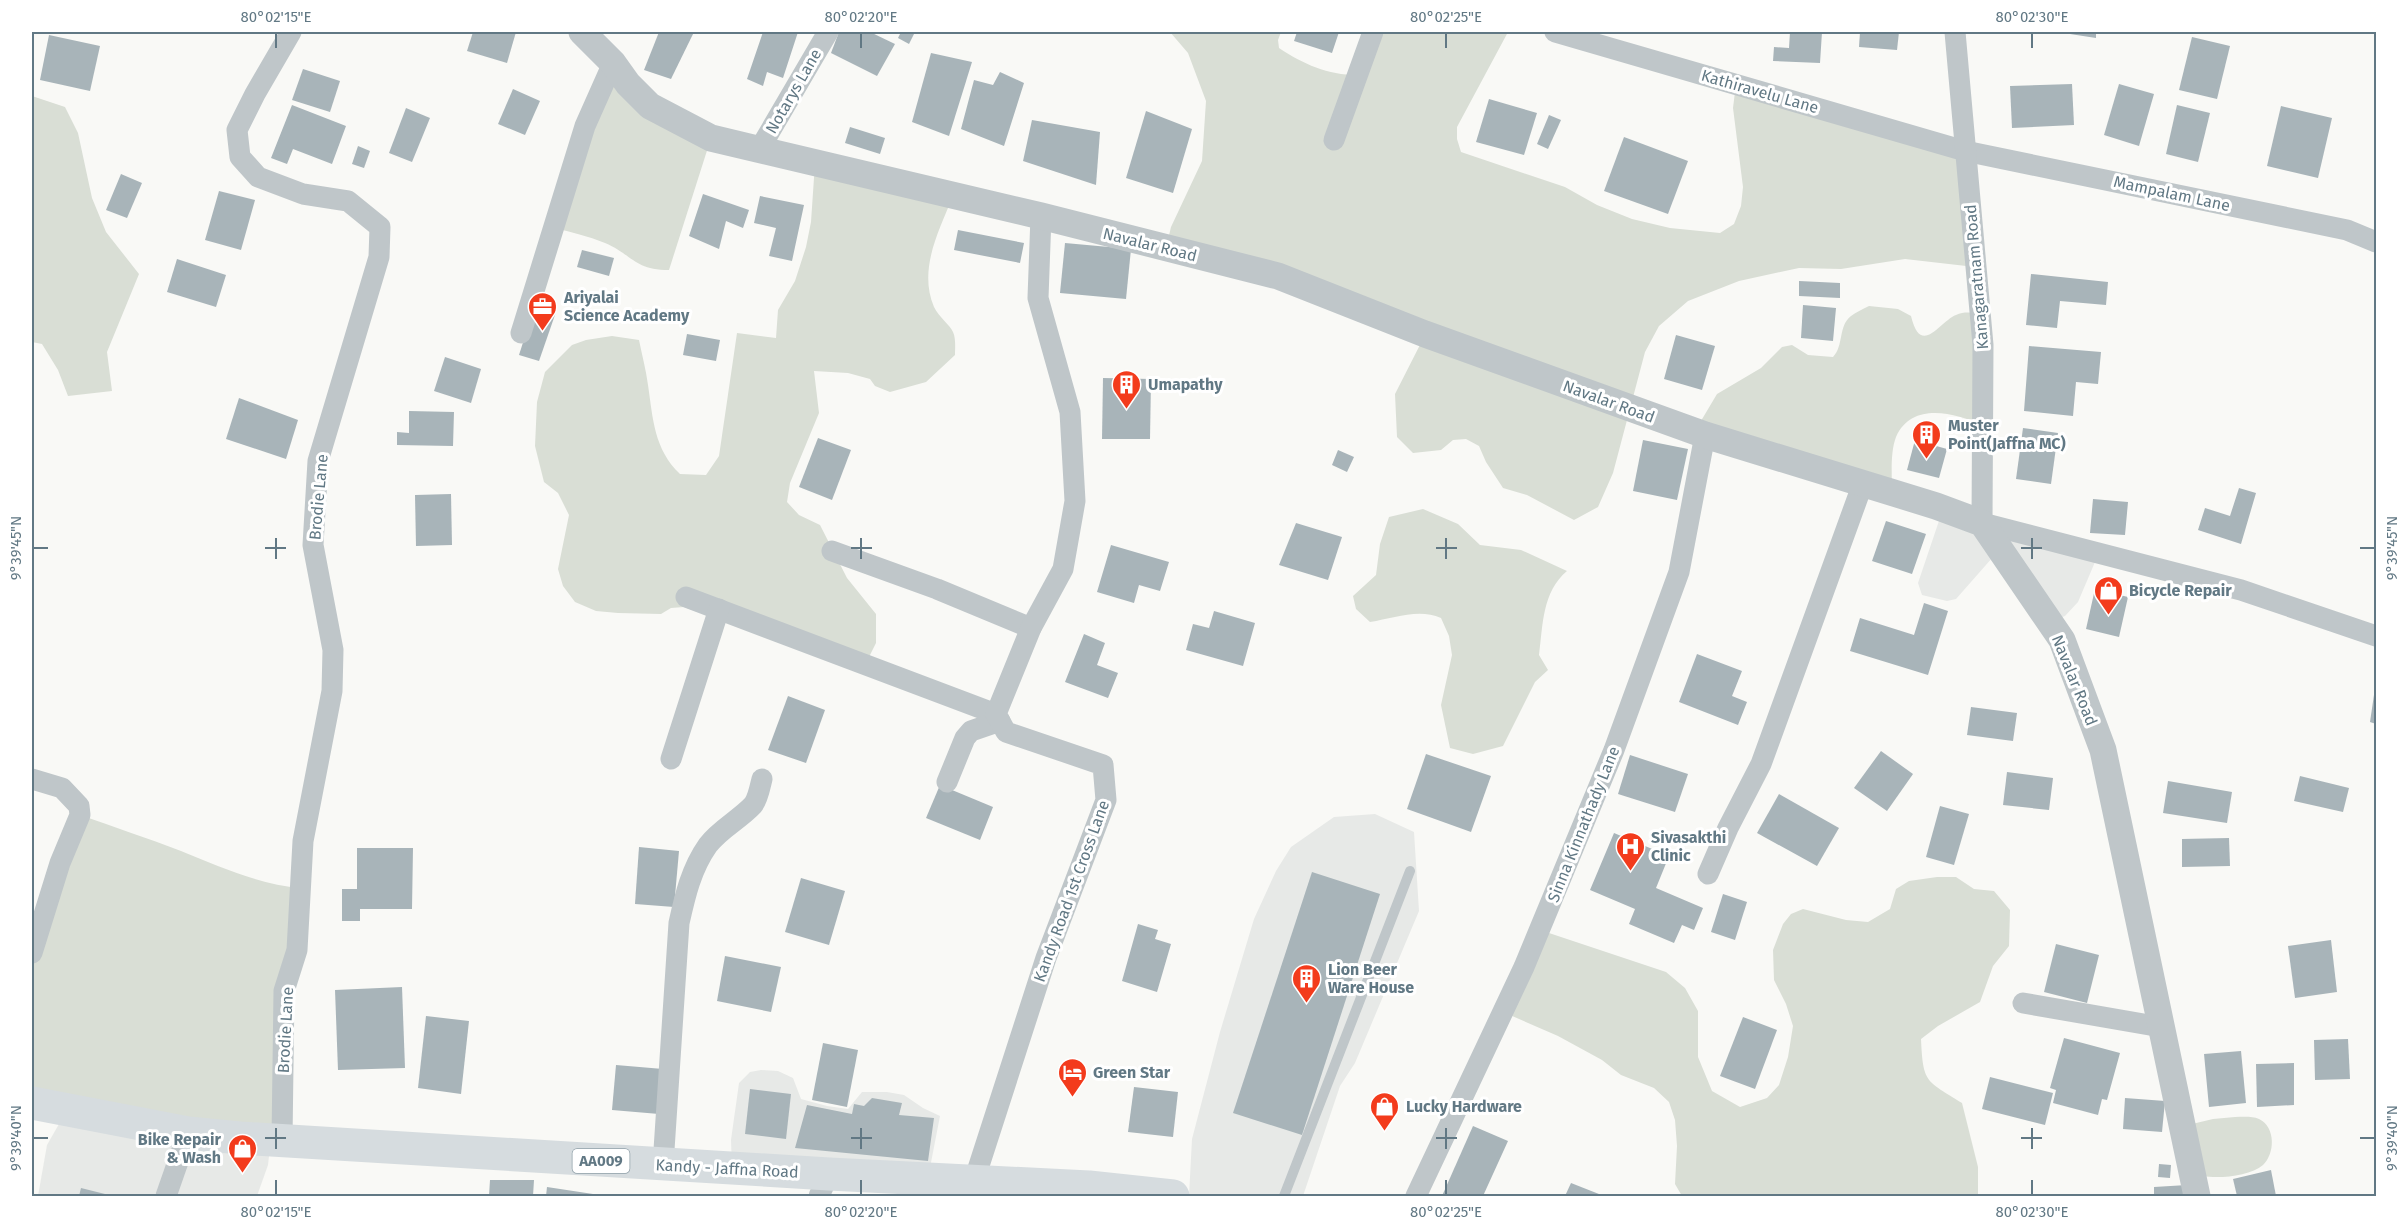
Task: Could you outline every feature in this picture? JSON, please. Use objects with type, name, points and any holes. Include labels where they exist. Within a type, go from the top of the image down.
[{"type":"highway","name":"Kandy - Jaffna Road","points":[[32,1103],[188,1133],[663,1164],[824,1185],[974,1181],[1089,1187],[1173,1197]]},
{"type":"street","name":"Brodie Lane","points":[[282,1140],[284,991],[297,950],[303,841],[332,691],[333,650],[313,545],[318,461],[379,257],[380,227],[348,201],[303,194],[258,177],[240,158],[237,130],[291,32]]},
{"type":"street","name":"Navalar Road","points":[[582,32],[613,63],[628,84],[650,106],[711,138],[1041,216],[1278,276],[1425,334],[1705,435],[1863,483],[1982,523],[2062,640],[2103,750],[2197,1197]]},
{"type":"street","name":"Notarys Lane","points":[[759,150],[828,32]]},
{"type":"street","points":[[1334,140],[1373,32]]},
{"type":"street","name":"Kathiravelu Lane","points":[[1555,32],[1965,151]]},
{"type":"street","name":"Kanagaratnam Road","points":[[1955,32],[1983,345],[1982,523]]},
{"type":"street","points":[[521,333],[585,126],[613,63]]},
{"type":"street","name":"Mampalam Lane","points":[[1965,151],[2347,230],[2376,242]]},
{"type":"street","points":[[948,782],[965,738],[971,731],[998,717],[1031,628],[1063,569],[1075,501],[1070,412],[1038,298],[1041,216]]},
{"type":"street","name":"Sinna Kinnathady Lane","points":[[1416,1197],[1524,967],[1614,750],[1679,572],[1705,435]]},
{"type":"street","points":[[1708,874],[1728,828],[1761,764],[1863,483]]},
{"type":"street","points":[[1982,523],[2241,590],[2376,636]]},
{"type":"street","points":[[832,551],[936,589],[1031,628]]},
{"type":"street","points":[[686,597],[998,717]]},
{"type":"street","points":[[671,759],[719,609]]},
{"type":"street","name":"Kandy Road 1st Cross Lane","points":[[974,1181],[1046,958],[1106,800],[1103,765],[1006,732],[998,717]]},
{"type":"street","points":[[32,779],[62,788],[79,806],[80,815],[60,863],[32,953]]},
{"type":"street","points":[[663,1164],[680,923],[686,892],[695,867],[708,844],[754,804],[762,779]]},
{"type":"street","points":[[2023,1003],[2161,1027]]},
{"type":"street","points":[[166,1197],[188,1133]]},
{"type":"lane","points":[[1284,1197],[1410,871]]},
{"type":"shaded area","points":[[1170,32],[1281,32],[1278,40],[1279,48],[1297,59],[1326,71],[1357,75],[1373,32],[1508,32],[1457,127],[1457,139],[1461,152],[1565,187],[1597,205],[1632,219],[1670,228],[1720,233],[1734,224],[1741,206],[1743,187],[1733,108],[1736,84],[1965,151],[1975,267],[1905,259],[1841,269],[1799,268],[1739,281],[1688,301],[1659,326],[1645,352],[1613,473],[1598,507],[1574,520],[1527,495],[1503,488],[1486,462],[1479,446],[1466,439],[1453,440],[1441,450],[1413,453],[1397,437],[1395,394],[1425,335],[1166,248],[1171,227],[1202,161],[1206,101],[1188,53]]},
{"type":"shaded area","points":[[613,63],[711,138],[669,270],[641,265],[605,243],[554,228]]},
{"type":"shaded area","points":[[32,96],[65,107],[78,133],[92,198],[106,232],[139,274],[107,352],[112,391],[68,396],[58,370],[42,344],[32,342]]},
{"type":"shaded area","points":[[815,163],[953,196],[932,250],[928,279],[934,307],[954,334],[955,355],[926,382],[890,392],[875,386],[870,379],[848,373],[814,371],[819,413],[790,483],[787,502],[799,515],[820,525],[847,578],[876,614],[876,643],[862,671],[684,607],[671,608],[661,614],[618,613],[596,611],[575,602],[563,586],[558,569],[569,515],[558,493],[544,482],[535,446],[537,402],[545,372],[572,345],[586,340],[612,336],[639,340],[653,422],[660,444],[671,464],[680,474],[706,475],[719,456],[737,333],[776,338],[778,310],[795,281],[806,247],[811,222]]},
{"type":"shaded area","points":[[1869,306],[1898,309],[1911,316],[1915,328],[1925,336],[1956,315],[1980,313],[1982,425],[1947,414],[1923,414],[1912,418],[1903,426],[1894,443],[1892,492],[1695,431],[1717,394],[1761,368],[1782,347],[1792,345],[1808,355],[1833,357],[1839,347],[1842,330],[1847,320]]},
{"type":"shaded area","points":[[1423,509],[1458,524],[1480,545],[1521,550],[1567,571],[1553,589],[1545,610],[1539,655],[1548,670],[1535,682],[1503,746],[1473,754],[1450,748],[1441,705],[1452,655],[1449,636],[1441,618],[1415,614],[1370,622],[1356,609],[1353,596],[1376,575],[1380,544],[1389,517]]},
{"type":"shaded area","points":[[1943,509],[2095,562],[2078,602],[2065,616],[2050,622],[2000,549],[1956,599],[1947,601],[1922,595],[1918,583]]},
{"type":"shaded area","points":[[1375,814],[1414,832],[1419,911],[1355,1063],[1340,1086],[1303,1196],[1189,1196],[1192,1139],[1220,1032],[1254,919],[1276,871],[1291,847],[1334,817]]},
{"type":"shaded area","points":[[80,815],[240,874],[270,883],[301,888],[282,1140],[32,1103],[32,953]]},
{"type":"shaded area","points":[[1956,877],[1974,889],[1994,891],[2010,910],[2009,946],[1993,966],[1980,1002],[1938,1026],[1921,1039],[1925,1073],[1934,1085],[1962,1103],[1978,1167],[1978,1196],[1682,1196],[1675,1184],[1677,1146],[1675,1120],[1669,1102],[1654,1088],[1621,1075],[1602,1060],[1558,1036],[1503,1012],[1540,930],[1666,972],[1685,988],[1698,1011],[1698,1057],[1712,1091],[1740,1107],[1767,1098],[1779,1085],[1788,1057],[1793,1026],[1786,1004],[1774,980],[1773,950],[1783,924],[1791,914],[1803,909],[1846,920],[1868,922],[1890,909],[1896,889],[1909,881]]},
{"type":"shaded area","points":[[778,1071],[793,1078],[801,1099],[827,1106],[848,1109],[862,1092],[887,1092],[904,1095],[940,1116],[928,1178],[1111,1196],[896,1196],[898,1177],[732,1168],[731,1140],[739,1083],[750,1072]]},
{"type":"shaded area","points":[[67,1110],[271,1139],[268,1165],[257,1196],[38,1196],[47,1145]]},
{"type":"shaded area","points":[[2235,1117],[2256,1118],[2265,1123],[2272,1141],[2267,1160],[2257,1169],[2243,1174],[2226,1177],[2203,1176],[2192,1124]]},
{"type":"building","points":[[473,32],[516,32],[507,63],[467,51]]},
{"type":"building","points":[[659,32],[694,32],[671,79],[644,70]]},
{"type":"building","points":[[763,32],[798,32],[783,78],[767,72],[763,86],[747,79]]},
{"type":"building","points":[[839,32],[870,32],[895,44],[877,76],[831,53]]},
{"type":"building","points":[[901,32],[915,32],[909,44],[898,38]]},
{"type":"building","points":[[1297,32],[1339,32],[1332,53],[1294,41]]},
{"type":"building","points":[[1790,32],[1822,32],[1820,63],[1773,61],[1774,47],[1789,48]]},
{"type":"building","points":[[1860,32],[1899,32],[1897,50],[1859,47]]},
{"type":"building","points":[[2057,32],[2096,32],[2096,38]]},
{"type":"building","points":[[49,35],[100,46],[90,91],[40,80]]},
{"type":"building","points":[[2192,37],[2230,46],[2217,99],[2179,90]]},
{"type":"building","points":[[931,53],[972,62],[949,136],[912,122]]},
{"type":"building","points":[[303,69],[340,81],[330,112],[292,100]]},
{"type":"building","points":[[1000,72],[1024,83],[1004,146],[961,129],[974,80],[993,85]]},
{"type":"building","points":[[2072,84],[2074,125],[2012,128],[2010,86]]},
{"type":"building","points":[[2119,84],[2154,94],[2139,146],[2104,135]]},
{"type":"building","points":[[513,89],[540,101],[525,135],[498,124]]},
{"type":"building","points":[[1489,99],[1537,113],[1524,155],[1476,142]]},
{"type":"building","points":[[292,105],[346,126],[332,164],[293,149],[287,164],[271,158]]},
{"type":"building","points":[[2177,105],[2210,113],[2198,162],[2166,154]]},
{"type":"building","points":[[2281,106],[2332,118],[2318,178],[2267,166]]},
{"type":"building","points":[[406,108],[430,118],[412,162],[389,153]]},
{"type":"building","points":[[1146,111],[1192,129],[1173,193],[1126,178]]},
{"type":"building","points":[[1549,115],[1561,120],[1548,149],[1537,144]]},
{"type":"building","points":[[1032,120],[1100,132],[1096,185],[1023,161]]},
{"type":"building","points":[[850,127],[885,138],[880,154],[845,143]]},
{"type":"building","points":[[1624,137],[1688,161],[1668,214],[1604,191]]},
{"type":"building","points":[[358,146],[370,151],[364,168],[352,164]]},
{"type":"building","points":[[121,174],[142,183],[127,218],[106,210]]},
{"type":"building","points":[[219,191],[255,200],[241,250],[205,240]]},
{"type":"building","points":[[703,194],[749,210],[743,228],[726,221],[719,249],[689,236]]},
{"type":"building","points":[[760,196],[804,205],[792,261],[769,256],[776,228],[754,223]]},
{"type":"building","points":[[958,230],[1024,243],[1020,263],[954,250]]},
{"type":"building","points":[[1065,243],[1131,249],[1126,299],[1060,293]]},
{"type":"building","points":[[582,250],[614,258],[609,276],[577,267]]},
{"type":"building","points":[[177,259],[226,275],[216,307],[167,292]]},
{"type":"building","points":[[2031,274],[2108,282],[2106,305],[2060,301],[2057,328],[2026,325]]},
{"type":"building","points":[[1799,281],[1840,283],[1840,298],[1799,296]]},
{"type":"building","points":[[535,305],[556,312],[539,361],[519,355]]},
{"type":"building","points":[[1803,305],[1836,308],[1833,341],[1801,338]]},
{"type":"building","points":[[687,334],[720,340],[716,361],[683,355]]},
{"type":"building","points":[[1676,335],[1715,346],[1702,390],[1664,379]]},
{"type":"building","points":[[2029,346],[2101,352],[2098,384],[2076,382],[2073,416],[2024,411]]},
{"type":"building","points":[[445,357],[481,369],[471,403],[434,391]]},
{"type":"building","name":"Umapathy","points":[[1103,378],[1151,379],[1150,439],[1102,439]]},
{"type":"building","points":[[239,398],[298,420],[286,459],[226,439]]},
{"type":"building","points":[[409,411],[454,412],[453,446],[397,445],[397,432],[409,433]]},
{"type":"building","points":[[2023,428],[2058,433],[2051,484],[2016,479]]},
{"type":"building","points":[[818,438],[851,450],[832,500],[799,487]]},
{"type":"building","points":[[1643,440],[1688,449],[1677,500],[1633,491]]},
{"type":"building","name":"Muster Point(Jaffna MC)","points":[[1915,440],[1947,449],[1939,478],[1907,470]]},
{"type":"building","points":[[1338,450],[1354,457],[1347,472],[1332,465]]},
{"type":"building","points":[[2239,488],[2256,493],[2241,544],[2198,530],[2205,508],[2230,516]]},
{"type":"building","points":[[451,494],[452,545],[416,546],[415,495]]},
{"type":"building","points":[[2093,499],[2128,502],[2125,535],[2090,533]]},
{"type":"building","points":[[1886,521],[1926,534],[1912,574],[1872,561]]},
{"type":"building","points":[[1296,523],[1342,537],[1328,580],[1279,565]]},
{"type":"building","points":[[1111,545],[1169,562],[1160,591],[1139,585],[1134,603],[1097,592]]},
{"type":"building","points":[[2095,589],[2128,597],[2119,637],[2086,629]]},
{"type":"building","points":[[1924,603],[1948,611],[1928,675],[1850,651],[1860,618],[1914,635]]},
{"type":"building","points":[[1214,611],[1255,623],[1243,666],[1186,650],[1193,624],[1209,628]]},
{"type":"building","points":[[1084,634],[1105,643],[1097,665],[1118,673],[1108,698],[1065,682]]},
{"type":"building","points":[[1697,654],[1742,671],[1732,696],[1747,702],[1738,725],[1679,702]]},
{"type":"building","points":[[2376,688],[2376,724],[2370,722]]},
{"type":"building","points":[[788,696],[825,710],[806,763],[768,750]]},
{"type":"building","points":[[1971,707],[2017,713],[2013,741],[1967,735]]},
{"type":"building","points":[[1881,751],[1913,774],[1887,811],[1854,788]]},
{"type":"building","points":[[1426,754],[1491,776],[1471,832],[1407,809]]},
{"type":"building","points":[[1630,755],[1688,774],[1675,812],[1618,794]]},
{"type":"building","points":[[2007,772],[2053,778],[2049,810],[2003,805]]},
{"type":"building","points":[[2300,776],[2349,788],[2343,812],[2294,801]]},
{"type":"building","points":[[2168,781],[2232,792],[2227,823],[2163,813]]},
{"type":"building","points":[[940,785],[993,807],[980,840],[926,818]]},
{"type":"building","points":[[1779,794],[1839,828],[1817,866],[1757,833]]},
{"type":"building","points":[[1940,806],[1969,814],[1954,865],[1926,857]]},
{"type":"building","name":"Sivasakthi Clinic","points":[[1614,833],[1669,856],[1656,888],[1703,908],[1694,930],[1682,925],[1674,943],[1629,924],[1635,909],[1590,890]]},
{"type":"building","points":[[2229,838],[2230,866],[2182,867],[2182,839]]},
{"type":"building","points":[[639,847],[679,851],[674,907],[635,904]]},
{"type":"building","points":[[357,848],[413,848],[412,909],[360,909],[360,921],[342,921],[342,889],[357,889]]},
{"type":"building","name":"Lion Beer Ware House","points":[[1312,872],[1380,894],[1302,1135],[1233,1113]]},
{"type":"building","points":[[801,878],[845,891],[829,945],[785,932]]},
{"type":"building","points":[[1723,894],[1747,902],[1735,940],[1711,932]]},
{"type":"building","points":[[1138,924],[1158,930],[1155,939],[1171,944],[1157,992],[1122,981]]},
{"type":"building","points":[[2331,940],[2337,992],[2295,998],[2288,946]]},
{"type":"building","points":[[2056,944],[2099,955],[2087,1003],[2044,992]]},
{"type":"building","points":[[725,956],[781,967],[771,1012],[717,1001]]},
{"type":"building","points":[[402,987],[405,1068],[338,1070],[335,990]]},
{"type":"building","points":[[426,1016],[469,1021],[461,1094],[418,1088]]},
{"type":"building","points":[[1743,1017],[1777,1030],[1755,1089],[1720,1076]]},
{"type":"building","points":[[2064,1038],[2120,1053],[2107,1100],[2102,1099],[2098,1115],[2053,1103],[2056,1090],[2050,1088]]},
{"type":"building","points":[[2348,1039],[2350,1079],[2315,1080],[2314,1040]]},
{"type":"building","points":[[823,1043],[858,1050],[847,1107],[812,1100]]},
{"type":"building","points":[[2241,1051],[2246,1103],[2209,1107],[2204,1054]]},
{"type":"building","points":[[2294,1063],[2294,1105],[2257,1107],[2256,1064]]},
{"type":"building","points":[[616,1065],[663,1069],[659,1114],[612,1110]]},
{"type":"building","points":[[1990,1077],[2053,1093],[2045,1125],[1982,1109]]},
{"type":"building","points":[[1134,1087],[1178,1092],[1173,1137],[1128,1132]]},
{"type":"building","points":[[750,1089],[791,1094],[786,1139],[745,1134]]},
{"type":"building","points":[[872,1098],[902,1103],[899,1115],[934,1118],[928,1161],[795,1148],[807,1105],[852,1114],[854,1104],[864,1106]]},
{"type":"building","points":[[2125,1098],[2165,1101],[2162,1132],[2123,1129]]},
{"type":"building","points":[[1473,1126],[1508,1141],[1483,1196],[1442,1196]]},
{"type":"building","points":[[2159,1164],[2171,1165],[2170,1178],[2158,1177]]},
{"type":"building","points":[[2271,1170],[2276,1196],[2237,1196],[2233,1179]]},
{"type":"building","points":[[490,1180],[534,1180],[533,1196],[489,1196]]},
{"type":"building","points":[[1571,1183],[1604,1196],[1565,1196]]},
{"type":"building","points":[[2187,1185],[2188,1196],[2154,1196],[2154,1187]]},
{"type":"building","points":[[547,1187],[593,1194],[593,1196],[546,1196]]},
{"type":"building","points":[[81,1188],[113,1196],[79,1196]]},
{"type":"place","name":"Ariyalai Science Academy","points":[[543,332]]},
{"type":"place","name":"Umapathy","points":[[1127,410]]},
{"type":"place","name":"Muster Point(Jaffna MC)","points":[[1927,460]]},
{"type":"place","name":"Bicycle Repair","points":[[2108,616]]},
{"type":"place","name":"Sivasakthi Clinic","points":[[1630,872]]},
{"type":"place","name":"Lion Beer Ware House","points":[[1307,1004]]},
{"type":"place","name":"Green Star","points":[[1072,1098]]},
{"type":"place","name":"Lucky Hardware","points":[[1385,1132]]},
{"type":"place","name":"Bike Repair & Wash","points":[[242,1174]]}]
